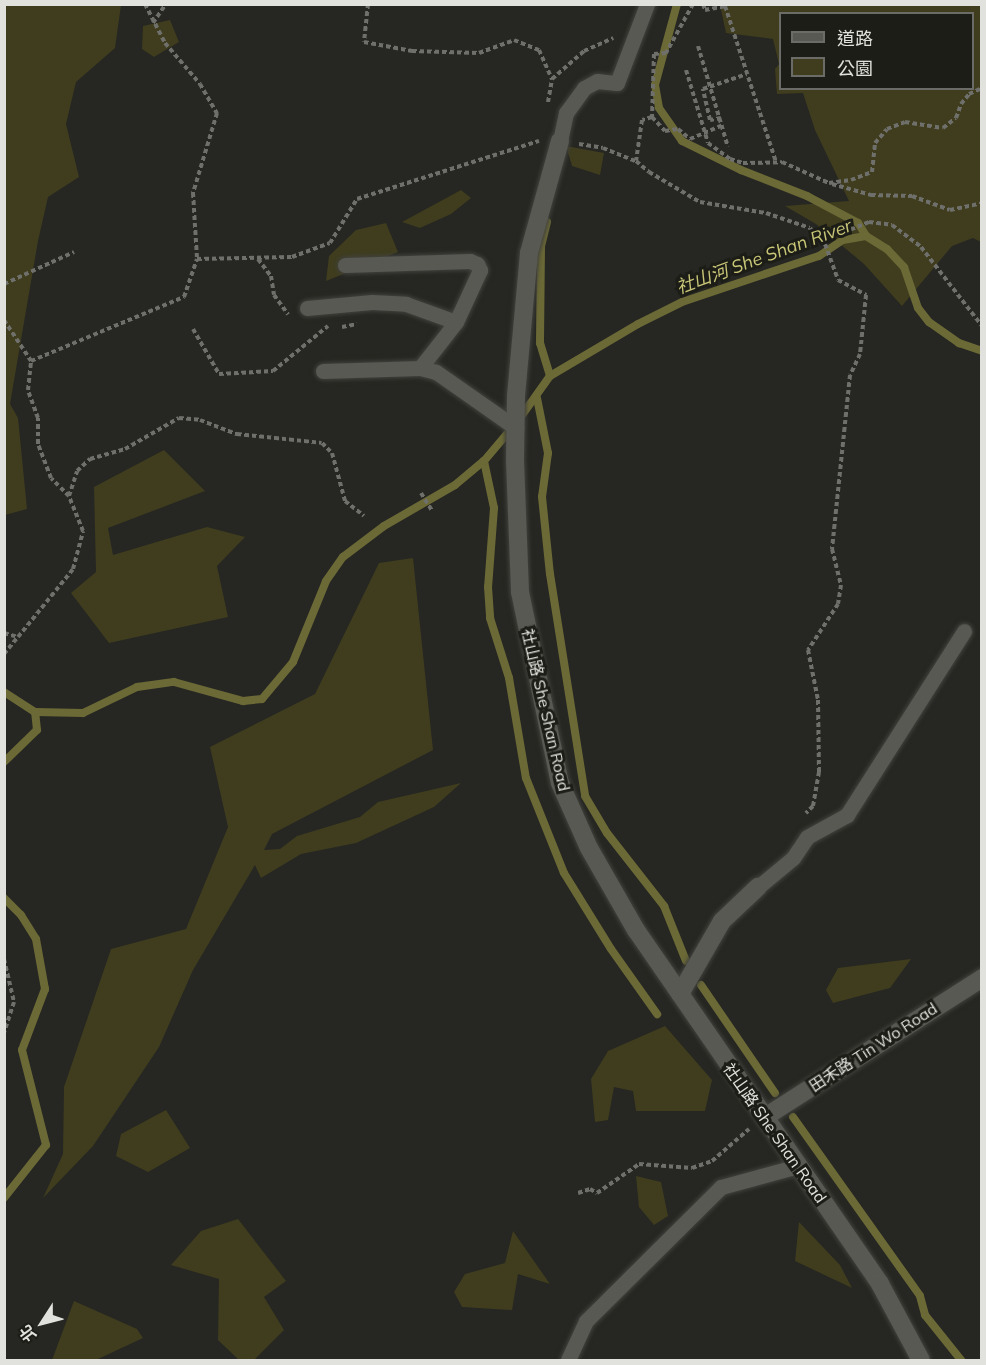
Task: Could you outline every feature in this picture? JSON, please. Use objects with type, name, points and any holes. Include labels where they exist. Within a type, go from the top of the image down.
[{"type":"street","name":"社山路 She Shan Road","points":[[560,141],[533,228],[516,396],[509,424],[515,461],[520,592],[560,783],[609,883],[760,1119],[798,1166],[890,1301],[921,1360]]},
{"type":"street","points":[[680,994],[722,921],[758,887]]},
{"type":"street","name":"田禾路 Tin Wo Road","points":[[760,1119],[981,978]]},
{"type":"lane","points":[[560,141],[566,113],[584,88],[597,81],[617,83],[647,4]]},
{"type":"lane","points":[[345,265],[470,261],[477,264],[480,270],[456,322],[420,368]]},
{"type":"lane","points":[[307,308],[372,302],[406,304],[456,322]]},
{"type":"lane","points":[[324,371],[420,368],[436,372],[509,424]]},
{"type":"lane","points":[[758,887],[800,848],[807,837],[847,815],[964,631]]},
{"type":"lane","points":[[568,1360],[586,1321],[721,1187],[798,1166]]},
{"type":"path","points":[[31,361],[184,297],[197,259],[193,193],[217,113],[200,84],[153,23],[145,4]]},
{"type":"path","points":[[153,23],[166,4]]},
{"type":"path","points":[[368,4],[364,42],[412,51],[479,54],[514,40],[540,50],[552,79]]},
{"type":"path","points":[[693,4],[666,53],[654,54],[652,117],[665,131],[678,129],[690,140],[704,136],[723,125]]},
{"type":"path","points":[[704,4],[705,10],[725,6],[776,162]]},
{"type":"path","points":[[698,46],[722,118],[728,147]]},
{"type":"path","points":[[686,70],[704,136],[730,159],[743,163],[776,162],[828,183],[871,195],[912,196],[950,210],[981,203]]},
{"type":"path","points":[[722,118],[710,120],[703,89],[747,74]]},
{"type":"path","points":[[828,183],[851,180],[872,172],[875,143],[887,129],[905,122],[943,128],[952,124],[961,104],[981,88]]},
{"type":"path","points":[[636,161],[642,120],[652,117]]},
{"type":"path","points":[[197,259],[292,257],[330,243],[357,199],[542,140],[603,148],[636,161],[700,202],[766,213],[810,228],[824,242],[838,280],[866,295],[860,354],[850,375],[832,549],[841,585],[838,604],[808,650],[818,700],[819,772],[813,806],[795,826],[800,848]]},
{"type":"path","points":[[824,242],[869,222],[892,225],[921,247],[981,326]]},
{"type":"path","points":[[4,284],[74,252]]},
{"type":"path","points":[[4,320],[31,361],[28,390],[38,418],[38,444],[51,478],[69,496],[83,531],[73,569],[4,654]]},
{"type":"path","points":[[193,329],[219,374],[273,371],[328,326]]},
{"type":"path","points":[[69,496],[78,471],[90,459],[125,449],[178,418],[200,420],[237,434],[322,443],[332,453],[345,501],[364,516]]},
{"type":"path","points":[[421,493],[433,512]]},
{"type":"path","points":[[4,633],[18,637]]},
{"type":"path","points":[[4,959],[14,1002],[4,1032]]},
{"type":"path","points":[[4,1083],[4,1100]]},
{"type":"path","points":[[578,1193],[590,1189],[597,1193],[639,1164],[692,1168],[712,1161],[743,1137],[760,1119]]},
{"type":"green space","points":[[4,5],[121,5],[115,48],[76,82],[66,124],[79,177],[48,197],[38,241],[10,404],[18,418],[27,509],[5,515]]},
{"type":"green space","points":[[720,5],[981,5],[981,242],[973,238],[952,246],[902,306],[864,264],[816,224],[785,206],[849,201],[815,130],[803,93],[777,94],[775,69],[779,64],[773,39],[726,33]]},
{"type":"green space","points":[[170,20],[179,42],[154,57],[142,49],[143,26]]},
{"type":"green space","points":[[566,146],[604,153],[600,175],[572,166]]},
{"type":"green space","points":[[461,190],[471,198],[451,214],[420,228],[402,222]]},
{"type":"green space","points":[[386,223],[398,252],[326,281],[329,256],[356,230]]},
{"type":"green space","points":[[164,450],[205,491],[108,528],[113,555],[207,527],[245,537],[217,566],[228,617],[109,643],[71,593],[96,572],[94,487]]},
{"type":"green space","points":[[413,558],[433,750],[272,834],[264,850],[280,849],[297,836],[360,817],[378,802],[461,783],[434,807],[356,843],[301,854],[261,878],[255,865],[193,970],[159,1047],[93,1146],[43,1198],[63,1154],[64,1087],[111,949],[186,929],[228,827],[210,747],[315,694],[379,563]]},
{"type":"green space","points":[[911,959],[890,988],[833,1003],[826,990],[838,968]]},
{"type":"green space","points":[[665,1026],[712,1080],[705,1111],[636,1111],[633,1091],[614,1087],[608,1120],[595,1122],[591,1079],[608,1051]]},
{"type":"green space","points":[[166,1110],[190,1148],[148,1172],[116,1156],[121,1134]]},
{"type":"green space","points":[[636,1176],[661,1182],[668,1216],[654,1225],[639,1207]]},
{"type":"green space","points":[[238,1219],[286,1281],[264,1297],[284,1330],[254,1360],[239,1360],[218,1340],[219,1279],[171,1265],[201,1231]]},
{"type":"green space","points":[[799,1222],[840,1265],[852,1288],[795,1261]]},
{"type":"green space","points":[[513,1231],[550,1284],[518,1274],[512,1310],[462,1307],[454,1292],[465,1274],[505,1263]]},
{"type":"green space","points":[[74,1301],[137,1329],[143,1338],[96,1360],[52,1360]]},
{"type":"waterway","points":[[677,4],[655,85],[659,108],[682,141],[741,170],[807,196],[858,223],[866,236]]},
{"type":"waterway","points":[[547,222],[541,246],[540,343],[550,376]]},
{"type":"waterway","name":"社山河 She Shan River","points":[[520,418],[550,376],[638,324],[682,302],[819,256],[843,240],[866,236],[887,249],[904,267],[918,308],[929,322],[959,343],[982,351]]},
{"type":"waterway","points":[[537,398],[548,453],[542,497],[550,574],[585,796],[607,833],[664,906],[686,961]]},
{"type":"waterway","name":"社山河 She Shan River","points":[[4,692],[35,712],[83,713],[137,687],[174,682],[243,701],[262,699],[293,662],[326,581],[343,557],[384,526],[455,485],[484,461],[512,428]]},
{"type":"waterway","points":[[484,461],[494,508],[488,587],[490,618],[509,678],[526,778],[564,873],[611,949],[657,1014]]},
{"type":"waterway","points":[[4,762],[37,730],[35,712]]},
{"type":"waterway","points":[[4,898],[21,915],[36,939],[45,989],[22,1050],[46,1145],[4,1198]]},
{"type":"waterway","points":[[701,985],[775,1093]]},
{"type":"waterway","points":[[793,1117],[920,1296],[925,1315],[961,1360]]}]
